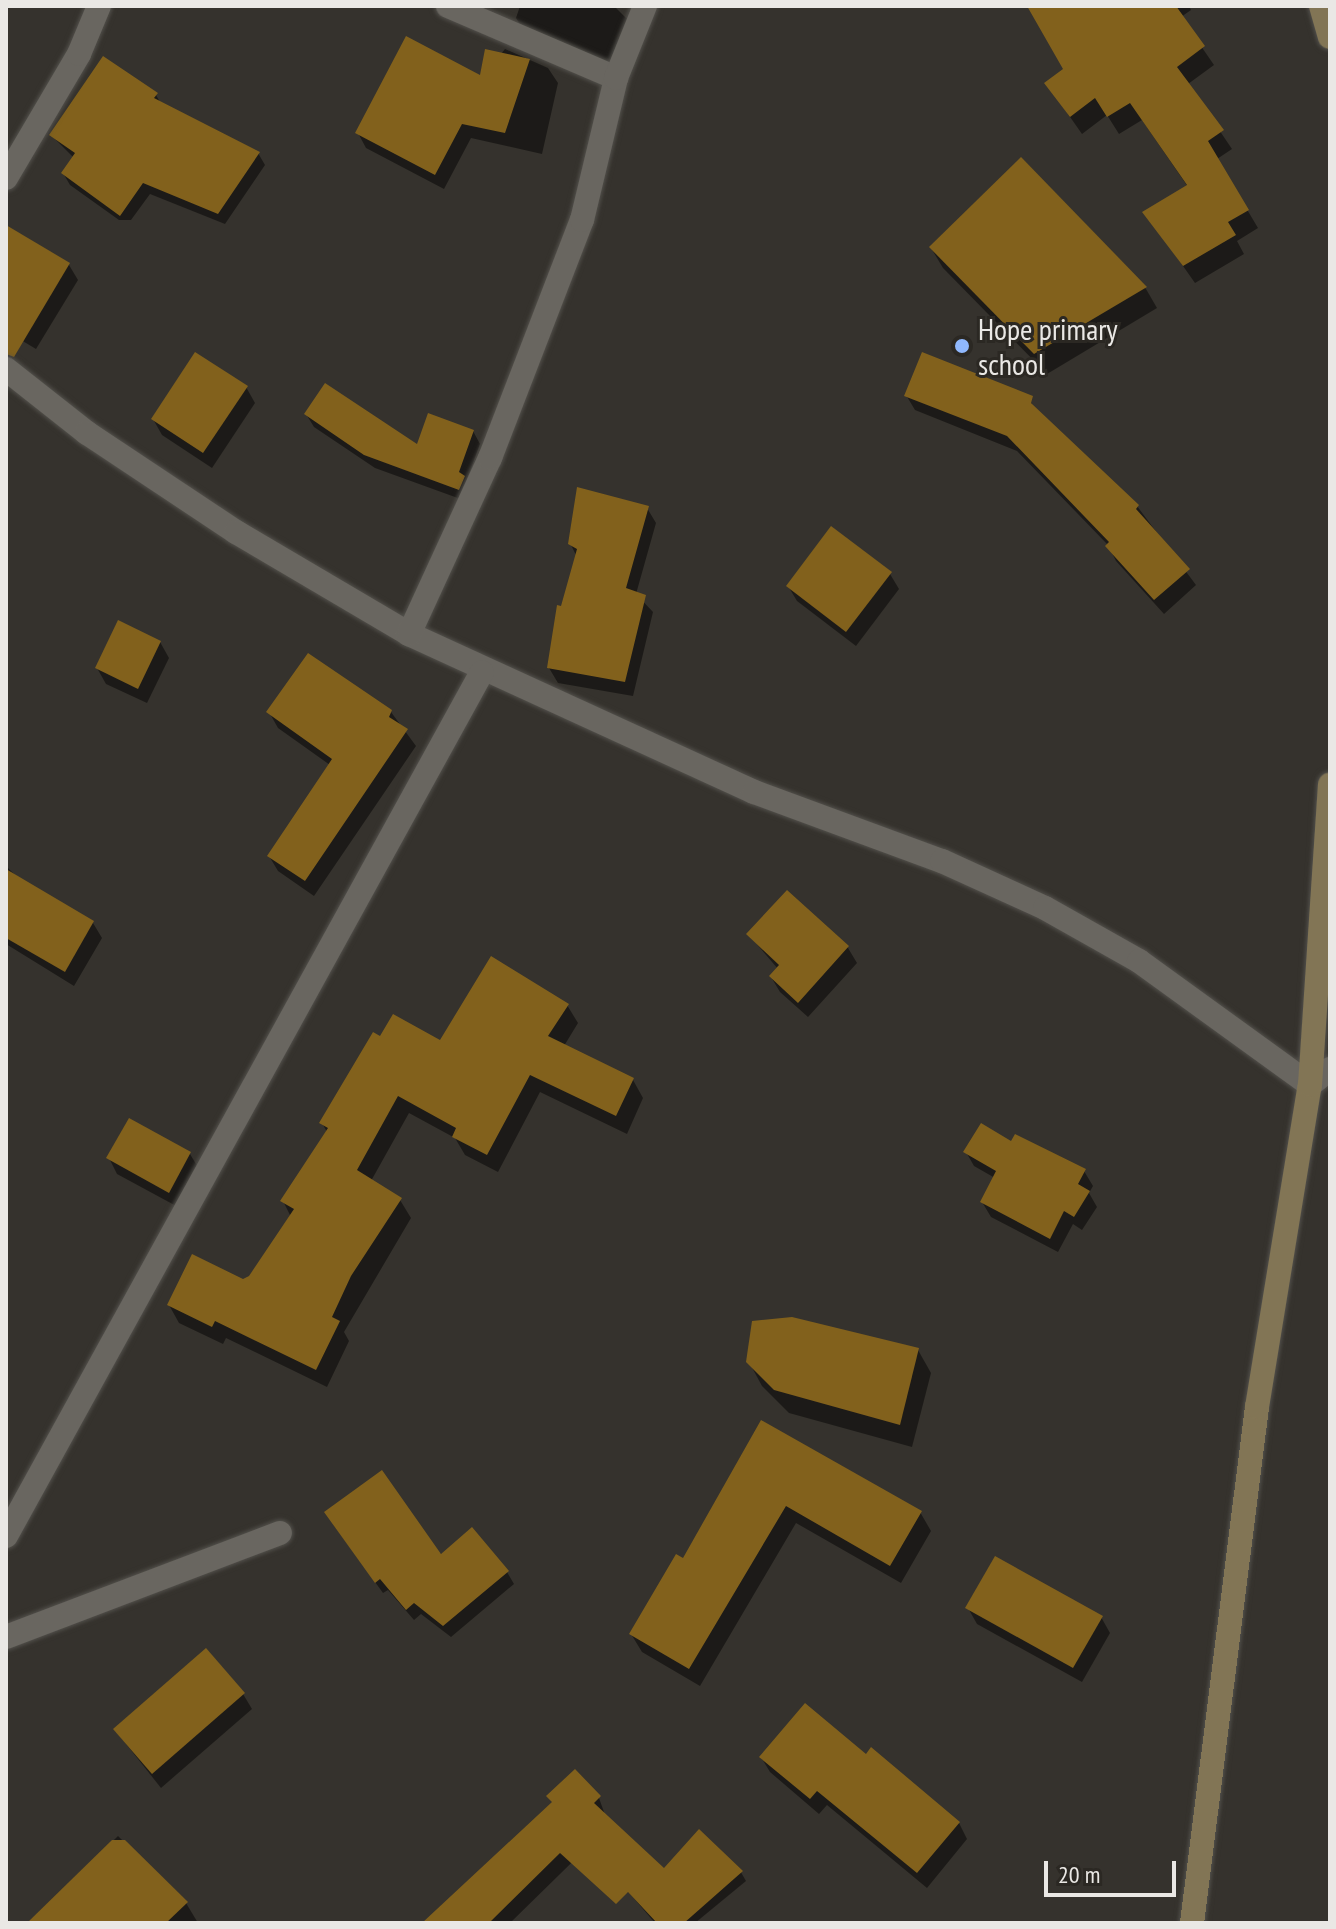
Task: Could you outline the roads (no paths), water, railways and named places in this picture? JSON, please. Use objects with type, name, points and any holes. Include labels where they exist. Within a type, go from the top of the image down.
[{"type":"street","points":[[6,178],[79,54],[99,6]]},
{"type":"street","points":[[448,6],[616,78]]},
{"type":"street","points":[[409,634],[490,458],[582,220],[616,78],[645,6]]},
{"type":"street","points":[[1321,6],[1330,37]]},
{"type":"street","points":[[6,369],[87,433],[236,532],[409,634],[482,672],[754,792],[942,861],[1045,908],[1139,961],[1310,1085]]},
{"type":"street","points":[[6,1536],[482,672]]},
{"type":"street","points":[[1192,1923],[1257,1407],[1310,1085],[1330,785]]},
{"type":"street","points":[[1310,1085],[1330,1069]]},
{"type":"street","points":[[6,1637],[280,1533]]},
{"type":"place","name":"Hope primary school","points":[[962,346]]}]
